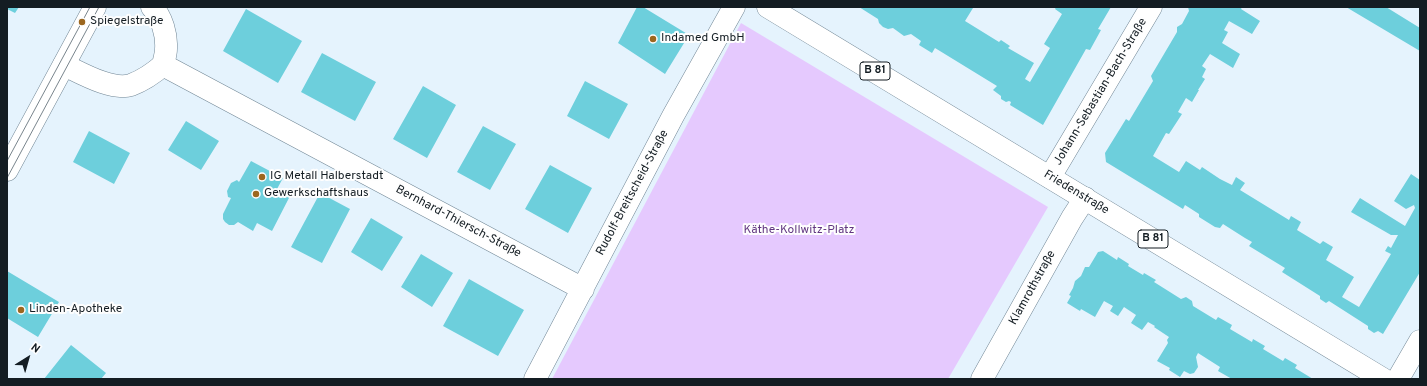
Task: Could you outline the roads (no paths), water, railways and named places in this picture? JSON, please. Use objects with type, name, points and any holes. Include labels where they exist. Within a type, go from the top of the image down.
[{"type":"street","points":[[7,170],[94,7]]},
{"type":"street","points":[[64,64],[108,85],[130,85],[150,76],[163,65],[166,49],[164,27],[152,7]]},
{"type":"street","name":"Rudolf-Breitscheid-Straße","points":[[535,379],[673,116],[734,7]]},
{"type":"street","name":"Friedenstraße","points":[[768,7],[1383,379]]},
{"type":"street","name":"Johann-Sebastian-Bach-Straße","points":[[1050,177],[1151,7]]},
{"type":"street","name":"Bernhard-Thiersch-Straße","points":[[163,65],[583,289]]},
{"type":"street","name":"Klamrothstraße","points":[[982,379],[1072,218],[1085,198]]},
{"type":"street","points":[[1398,379],[1420,341]]},
{"type":"tram line","points":[[7,161],[90,7]]},
{"type":"tram line","points":[[7,178],[99,7]]},
{"type":"place","name":"Spiegelstraße","points":[[82,22]]},
{"type":"place","name":"Indamed GmbH","points":[[653,39]]},
{"type":"place","name":"IG Metall Halberstadt","points":[[262,177]]},
{"type":"place","name":"Gewerkschaftshaus","points":[[256,194]]},
{"type":"place","name":"Linden-Apotheke","points":[[21,310]]},
{"type":"park label","name":"Käthe-Kollwitz-Platz","points":[[799,231]]}]
